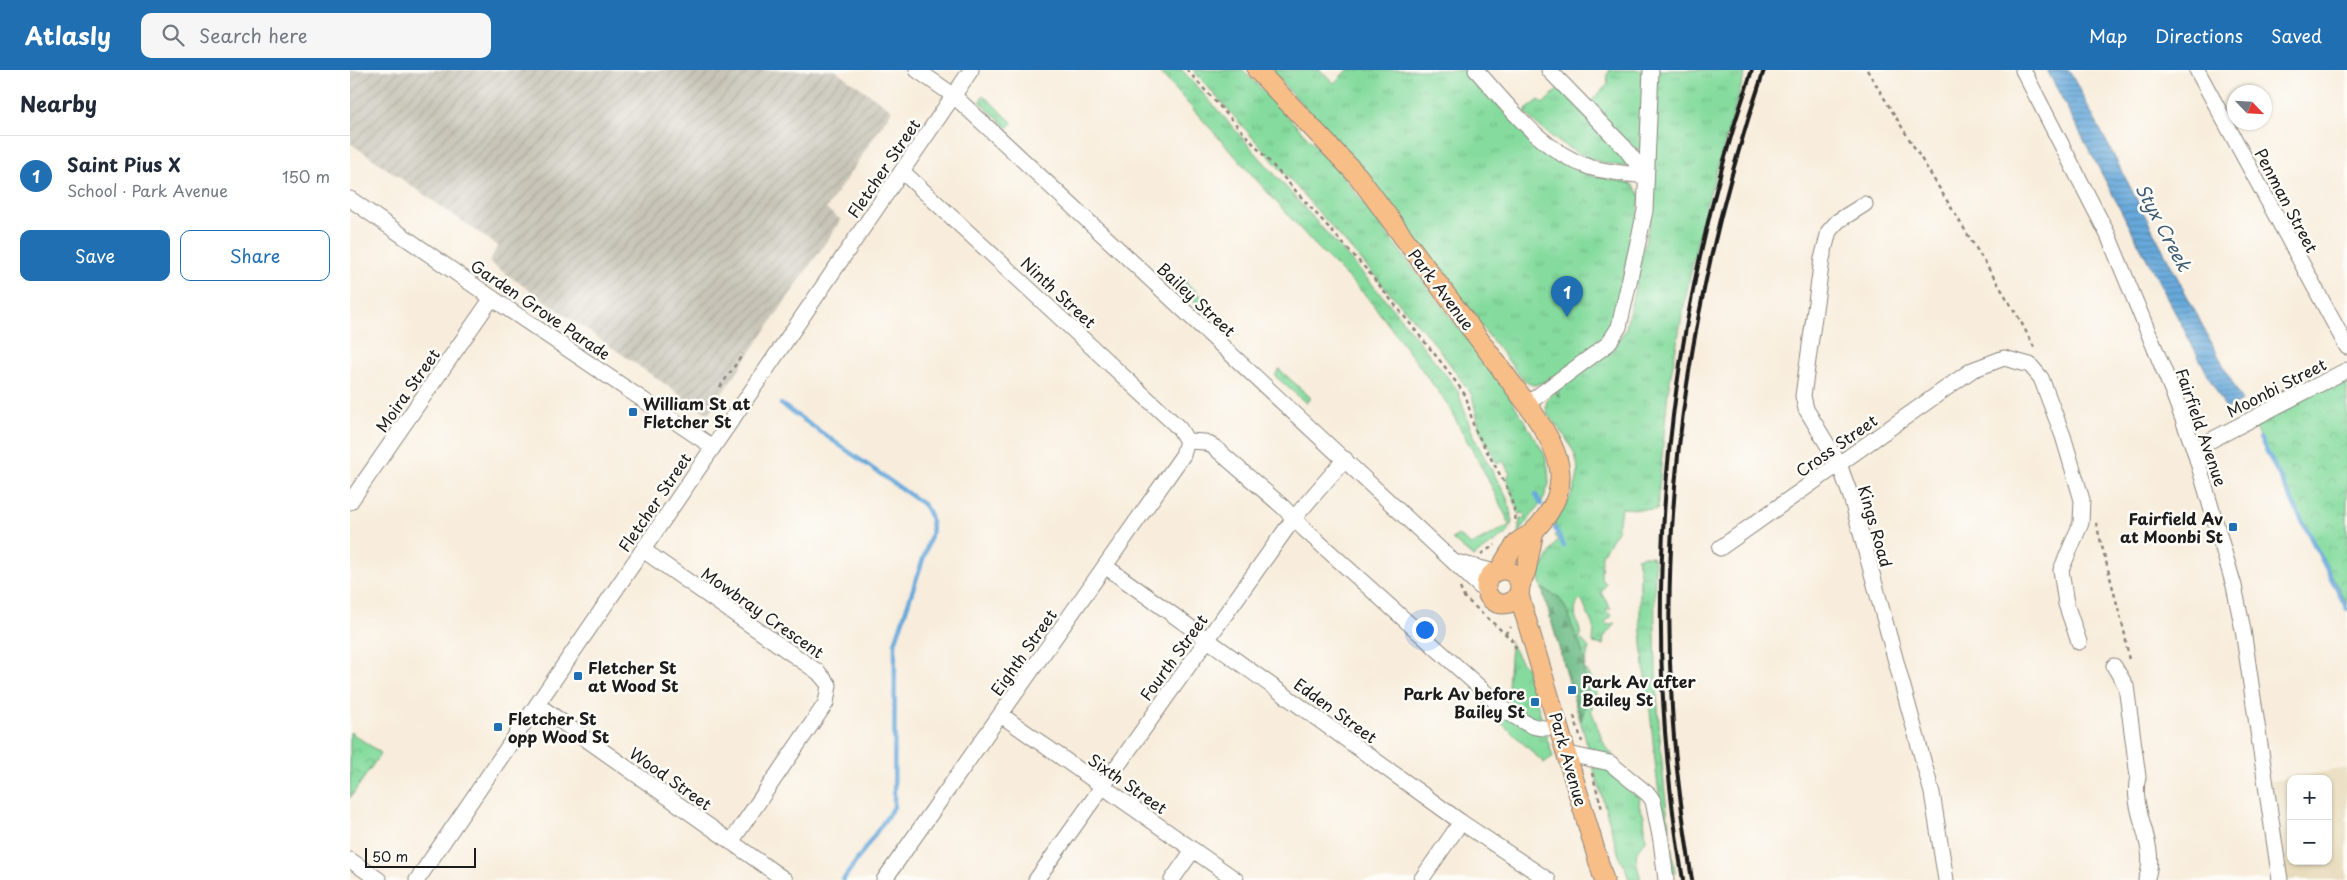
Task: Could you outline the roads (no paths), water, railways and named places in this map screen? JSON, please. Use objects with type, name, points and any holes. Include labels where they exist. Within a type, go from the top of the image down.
[{"type":"main road","name":"Park Avenue","points":[[1257,70],[1358,176],[1527,404],[1552,442],[1561,467],[1562,479],[1556,499],[1534,531],[1515,546],[1498,571]]},
{"type":"main road","name":"Park Avenue","points":[[1534,531],[1526,571],[1515,594],[1520,620],[1534,639],[1604,880]]},
{"type":"main road","points":[[1498,571],[1513,573],[1515,594],[1494,602],[1487,593],[1488,579],[1498,571]]},
{"type":"street","name":"Bailey Street","points":[[917,70],[953,95],[1487,593]]},
{"type":"street","name":"Fletcher Street","points":[[417,880],[971,70]]},
{"type":"street","points":[[1476,70],[1532,131],[1563,154],[1589,167],[1646,176]]},
{"type":"street","points":[[1549,70],[1625,148],[1646,176]]},
{"type":"street","points":[[1527,404],[1608,344],[1619,327],[1644,211],[1651,70]]},
{"type":"street","name":"Fairfield Avenue","points":[[2023,70],[2108,235],[2194,449],[2234,586],[2243,630],[2280,880]]},
{"type":"street","name":"Penman Street","points":[[2197,70],[2347,347]]},
{"type":"street","name":"Ninth Street","points":[[903,172],[1179,428],[1187,441]]},
{"type":"street","name":"Garden Grove Parade","points":[[350,199],[492,298],[713,447]]},
{"type":"street","name":"Kings Road","points":[[1866,204],[1838,221],[1829,231],[1802,391],[1806,409],[1839,464],[1851,497],[1932,793],[1946,880]]},
{"type":"street","name":"Moira Street","points":[[350,502],[492,298]]},
{"type":"street","name":"Cross Street","points":[[1720,548],[1972,370],[2004,358],[2030,365],[2042,378],[2064,436],[2082,500],[2080,523],[2062,570],[2066,604],[2079,642]]},
{"type":"street","name":"Moonbi Street","points":[[2194,449],[2347,370]]},
{"type":"street","points":[[1187,441],[1205,442],[1214,447],[1506,711],[1529,726],[1544,729],[1559,726]]},
{"type":"street","name":"Eighth Street","points":[[884,880],[1183,455],[1187,441]]},
{"type":"street","name":"Fourth Street","points":[[1036,880],[1294,518],[1345,459]]},
{"type":"street","name":"Mowbray Crescent","points":[[643,550],[818,672],[829,685],[826,703],[731,842]]},
{"type":"street","name":"Bailey Street","points":[[1450,557],[1471,567],[1498,571]]},
{"type":"street","name":"Edden Street","points":[[1105,566],[1461,822],[1548,880]]},
{"type":"street","points":[[2114,666],[2126,686],[2138,777],[2134,790],[2148,842],[2148,873],[2146,880]]},
{"type":"street","name":"Wood Street","points":[[538,705],[785,880]]},
{"type":"street","name":"Sixth Street","points":[[1001,715],[1236,880]]},
{"type":"street","points":[[1568,754],[1610,763],[1649,795],[1661,842],[1666,880]]},
{"type":"street","points":[[1421,880],[1461,822]]},
{"type":"street","points":[[1172,880],[1193,850]]},
{"type":"street","points":[[350,860],[378,880]]},
{"type":"water","points":[[2047,70],[2069,70],[2242,401],[2226,409]]},
{"type":"waterway","points":[[781,404],[923,504],[930,515],[932,527],[895,643],[894,807],[843,880]]},
{"type":"waterway","name":"Styx Creek","points":[[2260,438],[2347,609]]},
{"type":"waterway","points":[[1536,495],[1541,504]]},
{"type":"waterway","points":[[1555,528],[1564,546]]},
{"type":"railway","points":[[1683,880],[1669,778],[1662,676],[1661,573],[1667,471],[1679,369],[1698,268],[1722,168],[1752,70]]},
{"type":"railway","points":[[1692,880],[1675,751],[1669,626],[1671,545],[1677,464],[1687,384],[1718,226],[1739,148],[1764,70]]},
{"type":"place","name":"Saint Pius X","points":[[1567,317]]},
{"type":"place","name":"William St at Fletcher St","points":[[633,412]]},
{"type":"place","name":"Fairfield Av at Moonbi St","points":[[2233,527]]},
{"type":"place","name":"Fletcher St at Wood St","points":[[578,676]]},
{"type":"place","name":"Park Av after Bailey St","points":[[1572,690]]},
{"type":"place","name":"Park Av before Bailey St","points":[[1535,702]]},
{"type":"place","name":"Fletcher St opp Wood St","points":[[498,727]]}]
